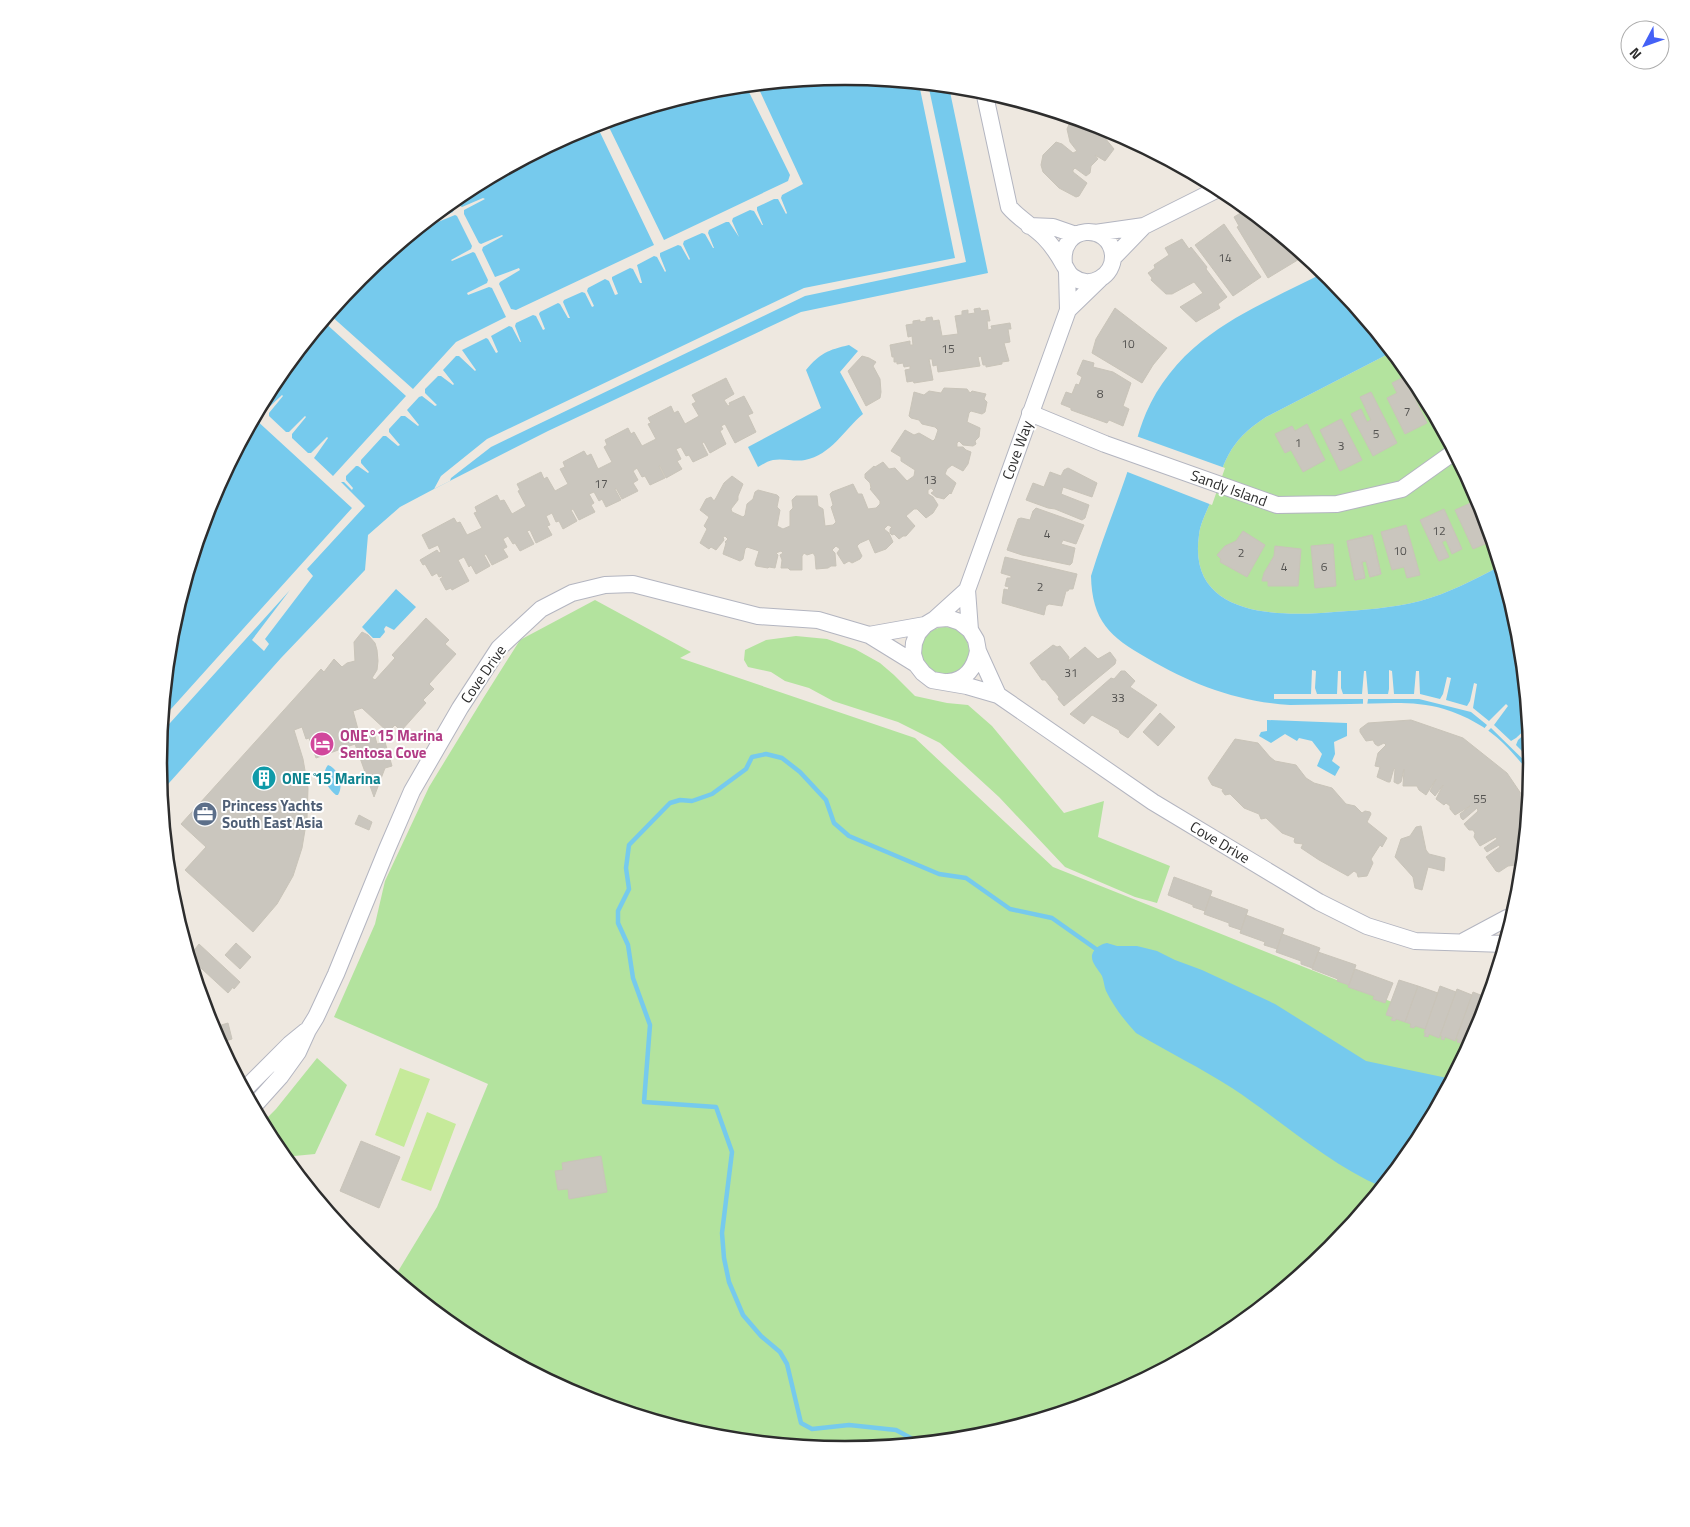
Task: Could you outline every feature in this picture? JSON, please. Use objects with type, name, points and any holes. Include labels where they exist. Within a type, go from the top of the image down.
[{"type":"street","points":[[986,100],[1009,207],[1044,238],[1072,277],[1086,282],[1100,278]]},
{"type":"street","name":"Cove Way","points":[[970,630],[966,590],[1068,310],[1063,255],[1065,247],[1069,240],[1085,232],[1095,233],[1144,226],[1211,192]]},
{"type":"street","name":"Cove Way","points":[[1029,226],[1053,227],[1076,235]]},
{"type":"street","name":"Cove Way","points":[[1068,310],[1107,273],[1113,258],[1144,226]]},
{"type":"street","points":[[1095,233],[1102,236],[1108,242],[1113,258]]},
{"type":"street","name":"Sandy Island","points":[[1030,413],[1105,444],[1278,505],[1337,504],[1402,489],[1450,455]]},
{"type":"street","name":"Cove Drive","points":[[257,1103],[280,1077],[298,1052],[336,974],[412,791],[460,708],[499,648],[541,609],[572,593],[605,585],[633,584],[758,616],[818,620],[870,635],[916,664],[932,680],[967,686],[998,695],[1153,802],[1319,902],[1367,926],[1414,941],[1499,944]]},
{"type":"street","name":"Cove Way","points":[[930,622],[966,590]]},
{"type":"street","name":"Cove Drive","points":[[870,635],[948,618],[960,622],[970,630]]},
{"type":"street","points":[[916,664],[913,654],[914,643],[918,633],[930,622]]},
{"type":"street","points":[[970,630],[976,640],[978,651],[998,695]]},
{"type":"street","points":[[943,683],[954,682],[963,678],[976,661],[978,651]]},
{"type":"street","name":"Cove Drive","points":[[1462,942],[1505,917]]},
{"type":"street","name":"Cove Drive","points":[[248,1086],[290,1044],[308,1030]]},
{"type":"green space","points":[[1386,355],[1433,424],[1454,463],[1472,504],[1494,569],[1461,586],[1431,598],[1377,608],[1288,614],[1241,606],[1222,597],[1207,582],[1199,562],[1199,535],[1229,454],[1243,435],[1266,417]]},
{"type":"green space","points":[[595,600],[691,652],[680,658],[915,738],[1053,867],[1468,1032],[1454,1064],[1433,1103],[1409,1140],[1383,1177],[1325,1243],[1292,1274],[1222,1328],[1145,1372],[1105,1390],[1021,1419],[977,1429],[889,1441],[845,1442],[801,1441],[713,1429],[669,1419],[585,1390],[545,1372],[468,1328],[397,1273],[437,1207],[488,1084],[334,1017],[375,924],[385,881],[429,787],[520,640]]},
{"type":"green space","points":[[940,627],[950,627],[962,634],[969,646],[969,656],[962,668],[950,675],[940,675],[932,671],[925,664],[921,656],[921,646],[925,638],[932,631]]},
{"type":"green space","points":[[796,636],[827,639],[855,649],[880,663],[915,696],[947,703],[968,705],[992,726],[1064,813],[1104,801],[1098,837],[1170,866],[1157,903],[1135,897],[1065,867],[999,797],[940,743],[898,722],[833,701],[809,688],[785,681],[771,672],[748,667],[744,660],[745,650],[766,640]]},
{"type":"green space","points":[[317,1058],[347,1085],[315,1154],[292,1156],[267,1118]]},
{"type":"green space","points":[[400,1068],[430,1079],[404,1147],[375,1135]]},
{"type":"green space","points":[[427,1112],[456,1124],[431,1191],[401,1180]]},
{"type":"water","points":[[801,86],[889,86],[950,94],[988,273],[801,312],[548,431],[400,507],[368,535],[365,570],[281,658],[167,785],[168,719],[172,675],[190,588],[218,504],[236,463],[257,424],[307,350],[365,284],[398,253],[468,199],[545,155],[627,121],[669,108],[713,98]]},
{"type":"water","points":[[1317,276],[1355,316],[1386,355],[1266,417],[1253,426],[1235,444],[1224,464],[1199,535],[1199,562],[1207,582],[1222,597],[1241,606],[1288,614],[1312,613],[1377,608],[1420,601],[1451,590],[1494,569],[1510,631],[1518,675],[1524,766],[1490,732],[1468,719],[1433,706],[1409,703],[1290,705],[1234,696],[1198,684],[1147,658],[1123,643],[1113,635],[1099,616],[1092,592],[1091,576],[1128,471],[1143,421],[1151,403],[1163,383],[1185,356],[1230,321]]},
{"type":"water","points":[[849,345],[858,351],[840,372],[863,414],[837,441],[822,453],[805,460],[773,460],[758,467],[748,447],[821,408],[806,370],[825,353]]},
{"type":"water","points":[[396,589],[416,607],[394,630],[386,626],[385,632],[380,638],[373,638],[362,627]]},
{"type":"water","points":[[1267,720],[1347,723],[1347,736],[1334,742],[1335,754],[1332,761],[1340,767],[1335,776],[1317,766],[1322,754],[1312,741],[1299,738],[1297,741],[1285,734],[1271,743],[1259,736],[1261,732],[1267,731]]},
{"type":"water","points":[[328,765],[338,774],[341,787],[338,795],[327,785],[325,773]]},
{"type":"water","points":[[1107,943],[1117,946],[1137,946],[1157,951],[1275,1004],[1366,1061],[1447,1078],[1409,1140],[1377,1184],[1342,1166],[1232,1088],[1136,1033],[1112,1002],[1106,991],[1102,976],[1095,966],[1092,955],[1094,950],[1100,945]]},
{"type":"pier","points":[[920,89],[929,90],[966,262],[805,296],[491,447],[451,478],[450,481],[434,489],[441,476],[487,439],[804,288],[955,258]]},
{"type":"pier","points":[[760,91],[803,184],[782,195],[781,198],[787,213],[778,199],[774,199],[757,207],[763,225],[754,211],[750,210],[733,218],[732,221],[739,237],[729,222],[726,222],[709,230],[708,233],[714,248],[705,234],[702,233],[684,241],[683,244],[689,260],[681,246],[678,245],[660,253],[665,272],[657,257],[654,256],[637,265],[642,283],[640,283],[633,269],[630,268],[612,277],[618,294],[615,295],[609,281],[605,279],[588,288],[587,291],[594,306],[592,307],[585,293],[582,292],[564,300],[563,302],[570,318],[568,318],[558,303],[540,312],[539,314],[545,329],[543,330],[536,316],[533,315],[516,323],[515,326],[521,342],[512,327],[509,326],[491,336],[498,352],[496,353],[486,338],[462,350],[476,370],[459,356],[456,356],[443,370],[454,384],[438,376],[425,389],[425,393],[437,405],[435,406],[422,396],[407,410],[419,425],[405,416],[401,416],[389,429],[389,432],[400,445],[398,446],[386,436],[383,436],[361,460],[361,463],[369,472],[356,466],[346,476],[346,480],[353,488],[352,490],[344,482],[341,482],[365,506],[307,569],[313,576],[265,639],[269,644],[264,651],[252,640],[290,590],[168,725],[169,712],[352,508],[258,422],[266,410],[283,396],[269,413],[269,416],[286,432],[289,432],[306,417],[292,434],[292,438],[308,453],[311,453],[327,437],[314,458],[333,476],[406,396],[328,325],[333,318],[413,389],[456,342],[506,317],[492,288],[489,287],[468,295],[467,293],[487,283],[488,280],[475,253],[473,252],[451,260],[471,249],[472,246],[457,216],[455,215],[434,224],[453,212],[460,205],[462,207],[483,198],[485,199],[464,210],[464,214],[479,243],[481,244],[503,236],[483,247],[482,250],[495,277],[519,268],[520,270],[499,284],[511,309],[516,310],[654,245],[600,131],[609,128],[664,240],[788,181],[790,175],[749,92]]},
{"type":"pier","points":[[1136,436],[1225,468],[1212,505],[1125,471]]},
{"type":"pier","points":[[1312,670],[1316,671],[1315,688],[1317,694],[1337,694],[1338,671],[1341,671],[1343,694],[1362,694],[1364,671],[1366,671],[1368,694],[1388,694],[1389,670],[1392,671],[1394,694],[1414,694],[1416,671],[1419,671],[1420,694],[1440,699],[1447,677],[1451,678],[1446,700],[1467,706],[1474,683],[1477,684],[1473,708],[1489,721],[1506,704],[1508,706],[1494,725],[1511,741],[1523,732],[1523,736],[1516,745],[1523,752],[1524,760],[1491,728],[1486,733],[1483,730],[1487,725],[1471,712],[1419,699],[1368,699],[1367,706],[1363,706],[1363,699],[1274,699],[1274,694],[1311,694]]},
{"type":"building","points":[[1069,123],[1104,137],[1114,149],[1105,161],[1095,155],[1098,159],[1091,166],[1090,173],[1086,176],[1075,168],[1073,170],[1087,183],[1079,196],[1076,197],[1059,188],[1043,172],[1041,165],[1043,155],[1056,142],[1062,144],[1073,153],[1077,151],[1070,142],[1067,129]]},
{"type":"building","points":[[1241,213],[1299,259],[1268,278],[1237,227],[1239,226],[1234,217]]},
{"type":"building","points":[[1224,224],[1261,277],[1233,296],[1195,245]]},
{"type":"building","points":[[1182,239],[1207,267],[1206,269],[1227,297],[1218,304],[1220,308],[1196,322],[1180,307],[1203,293],[1194,282],[1172,294],[1166,294],[1151,280],[1152,278],[1148,273],[1155,268],[1154,265],[1169,255],[1165,248]]},
{"type":"building","points":[[980,308],[981,311],[988,310],[990,321],[987,321],[988,330],[992,329],[991,326],[1010,323],[1011,329],[1008,329],[1010,342],[1004,343],[1009,361],[986,367],[986,365],[983,365],[981,356],[978,357],[980,366],[938,372],[937,365],[933,366],[932,359],[929,359],[933,380],[914,383],[913,381],[907,382],[905,370],[910,369],[910,366],[904,367],[903,363],[897,364],[897,362],[894,362],[890,345],[910,341],[910,345],[913,345],[912,336],[908,337],[906,325],[913,324],[913,321],[926,321],[926,318],[932,317],[933,321],[939,320],[942,336],[958,334],[955,316],[962,315],[962,311],[968,310],[968,314],[975,313],[974,309]]},
{"type":"building","points":[[1115,308],[1167,348],[1153,365],[1142,383],[1092,353],[1096,339]]},
{"type":"building","points":[[862,356],[876,362],[873,366],[880,379],[880,398],[866,406],[848,371]]},
{"type":"building","points":[[1083,360],[1094,363],[1093,367],[1113,372],[1131,383],[1123,406],[1129,409],[1123,426],[1109,420],[1107,423],[1071,410],[1071,408],[1061,404],[1066,392],[1072,394],[1076,384],[1079,385],[1082,377],[1077,374]]},
{"type":"building","points":[[726,378],[734,394],[724,400],[728,406],[730,405],[729,403],[744,396],[753,413],[748,415],[756,432],[735,443],[725,424],[721,426],[723,429],[720,431],[726,444],[710,453],[704,442],[702,443],[708,455],[693,462],[689,455],[686,456],[681,447],[676,449],[681,459],[677,461],[682,469],[666,478],[659,466],[665,478],[650,485],[637,468],[633,471],[638,480],[633,483],[638,491],[622,499],[616,488],[621,500],[606,507],[602,499],[599,501],[594,492],[589,494],[594,503],[591,505],[595,512],[579,520],[573,509],[571,510],[577,521],[563,529],[559,521],[556,522],[552,513],[546,516],[550,525],[547,526],[552,535],[536,543],[530,530],[527,531],[534,544],[520,551],[508,536],[503,539],[507,547],[503,549],[508,557],[492,565],[486,554],[484,555],[490,566],[476,574],[471,565],[469,567],[464,557],[458,560],[469,581],[452,590],[451,588],[446,590],[440,579],[442,576],[439,577],[437,573],[432,576],[425,564],[423,565],[420,560],[437,550],[439,553],[441,552],[438,545],[429,549],[422,535],[454,518],[457,523],[460,522],[467,535],[482,528],[474,513],[477,512],[475,507],[497,495],[500,501],[504,500],[512,514],[526,506],[518,491],[520,490],[517,484],[541,472],[544,479],[547,477],[555,491],[568,484],[560,469],[565,467],[563,462],[584,451],[587,456],[591,454],[598,469],[612,462],[604,447],[607,445],[605,440],[628,428],[631,434],[634,432],[642,446],[656,439],[648,424],[651,423],[648,418],[671,406],[674,413],[678,411],[685,424],[699,416],[692,404],[696,402],[692,395]]},
{"type":"building","points":[[1402,378],[1427,423],[1405,434],[1387,398],[1397,393],[1392,383]]},
{"type":"building","points":[[944,388],[967,389],[970,393],[972,391],[986,394],[984,399],[987,402],[985,412],[982,414],[971,411],[967,422],[980,428],[979,437],[973,446],[963,445],[959,441],[957,443],[957,447],[963,447],[971,452],[968,464],[963,471],[952,465],[947,469],[945,474],[956,483],[951,494],[944,499],[936,497],[931,493],[934,491],[931,488],[928,490],[928,494],[933,497],[938,505],[933,513],[926,518],[917,509],[914,509],[906,516],[915,526],[906,536],[899,539],[890,533],[892,527],[888,525],[884,529],[889,533],[893,542],[886,549],[875,553],[869,539],[857,546],[862,556],[860,559],[844,564],[837,553],[840,549],[836,546],[832,550],[835,553],[836,566],[816,569],[813,553],[807,555],[804,553],[802,556],[802,570],[790,570],[788,568],[781,568],[782,560],[780,555],[783,553],[781,551],[776,553],[778,555],[775,568],[768,568],[756,566],[759,551],[747,547],[743,559],[740,561],[723,554],[725,542],[728,539],[725,536],[716,550],[711,547],[709,549],[700,543],[707,529],[704,526],[709,517],[700,510],[706,499],[711,497],[714,501],[724,483],[732,476],[743,484],[738,500],[731,509],[732,512],[743,517],[747,504],[753,499],[755,492],[758,490],[777,495],[779,497],[777,507],[780,510],[777,526],[783,529],[790,526],[790,511],[793,508],[792,500],[796,496],[817,496],[818,506],[823,509],[825,526],[833,525],[836,522],[831,507],[833,505],[830,494],[853,484],[858,494],[862,494],[868,509],[876,508],[880,501],[870,489],[870,483],[865,478],[865,474],[874,466],[883,462],[889,469],[895,468],[907,481],[914,476],[915,470],[901,461],[901,457],[891,451],[905,430],[914,435],[919,433],[933,441],[935,439],[938,430],[935,427],[922,424],[919,420],[909,416],[914,392],[924,395],[929,391],[941,393]]},
{"type":"building","points":[[1371,392],[1397,443],[1373,456],[1351,414],[1361,409],[1367,422],[1371,420],[1360,397]]},
{"type":"building","points":[[1341,419],[1362,460],[1340,471],[1320,430]]},
{"type":"building","points":[[1307,424],[1325,460],[1303,472],[1291,450],[1285,453],[1275,434],[1292,426],[1295,431]]},
{"type":"building","points":[[1068,468],[1097,483],[1092,497],[1063,487],[1061,494],[1089,505],[1085,518],[1082,520],[1026,500],[1033,483],[1044,487],[1050,472],[1061,476],[1064,470]]},
{"type":"building","points":[[1471,503],[1486,543],[1473,549],[1455,510]]},
{"type":"building","points":[[1036,508],[1084,525],[1076,544],[1063,540],[1061,544],[1075,548],[1070,565],[1007,550],[1018,519],[1030,520]]},
{"type":"building","points":[[1444,509],[1462,549],[1452,554],[1446,540],[1442,542],[1449,557],[1439,561],[1420,520]]},
{"type":"building","points":[[1406,525],[1420,575],[1407,578],[1404,567],[1392,570],[1381,532]]},
{"type":"building","points":[[1243,531],[1265,545],[1247,577],[1220,562],[1221,559],[1217,555],[1225,546],[1236,541]]},
{"type":"building","points":[[1372,535],[1381,574],[1370,577],[1366,561],[1362,562],[1365,578],[1355,580],[1347,541]]},
{"type":"building","points":[[1372,535],[1381,574],[1370,577],[1366,561],[1362,562],[1365,578],[1355,580],[1347,541]]},
{"type":"building","points":[[1333,544],[1336,586],[1315,588],[1311,546]]},
{"type":"building","points":[[1275,546],[1301,549],[1298,586],[1268,586],[1268,581],[1262,581],[1264,573],[1274,556]]},
{"type":"building","points":[[1005,557],[1077,574],[1073,589],[1066,591],[1062,606],[1049,604],[1046,606],[1044,615],[1002,603],[1004,589],[1008,590],[1009,587],[1005,586],[1007,578],[1011,578],[1011,576],[1001,573]]},
{"type":"building","name":"ONE ̊15 Marina","points":[[426,618],[449,640],[445,644],[456,654],[429,684],[434,689],[423,700],[426,703],[401,731],[395,725],[388,732],[362,708],[353,711],[359,733],[373,729],[377,744],[385,742],[392,766],[385,768],[374,797],[355,744],[316,758],[309,738],[306,739],[302,727],[294,730],[303,759],[308,788],[307,818],[302,848],[293,876],[277,904],[253,932],[185,870],[206,847],[181,824],[321,669],[324,672],[334,659],[342,667],[347,663],[355,661],[354,642],[362,632],[368,635],[375,643],[377,650],[377,670],[372,678],[375,680],[395,658],[392,655]]},
{"type":"building","points":[[1053,645],[1060,646],[1069,657],[1068,661],[1085,647],[1098,659],[1110,652],[1116,660],[1115,664],[1064,706],[1058,699],[1059,697],[1045,680],[1042,680],[1030,663]]},
{"type":"building","points":[[1121,671],[1125,671],[1135,681],[1130,687],[1157,705],[1128,738],[1120,733],[1119,730],[1092,715],[1084,724],[1070,714],[1111,678],[1114,679]]},
{"type":"building","points":[[1160,713],[1175,727],[1158,746],[1143,732]]},
{"type":"building","points":[[1411,720],[1463,738],[1507,773],[1523,796],[1516,865],[1508,866],[1499,872],[1496,871],[1486,857],[1500,847],[1499,845],[1487,852],[1484,848],[1497,839],[1496,837],[1480,846],[1474,837],[1475,833],[1473,830],[1469,830],[1464,824],[1478,811],[1477,808],[1463,820],[1460,814],[1470,806],[1455,815],[1450,806],[1446,803],[1444,805],[1436,799],[1443,785],[1435,796],[1430,791],[1436,779],[1426,795],[1417,786],[1403,786],[1404,769],[1401,782],[1398,784],[1394,782],[1394,768],[1390,782],[1377,777],[1380,767],[1375,766],[1378,753],[1386,745],[1384,743],[1378,746],[1373,740],[1366,741],[1360,729],[1368,723]]},
{"type":"building","points":[[1235,739],[1258,743],[1275,761],[1296,765],[1306,778],[1314,783],[1332,788],[1346,804],[1355,806],[1362,813],[1365,811],[1370,812],[1371,814],[1367,822],[1387,838],[1371,859],[1373,863],[1367,876],[1358,877],[1354,871],[1348,876],[1319,860],[1301,848],[1303,844],[1295,843],[1295,838],[1282,833],[1266,818],[1261,819],[1259,814],[1244,808],[1230,794],[1225,795],[1222,791],[1223,789],[1212,785],[1208,778]]},
{"type":"building","points":[[359,815],[372,822],[369,830],[355,824]]},
{"type":"building","points":[[1421,826],[1426,850],[1429,854],[1445,858],[1444,871],[1428,867],[1422,890],[1415,888],[1413,877],[1395,857],[1401,839],[1410,836],[1416,827]]},
{"type":"building","points":[[1174,877],[1212,891],[1205,911],[1168,895]]},
{"type":"building","points":[[1210,896],[1248,910],[1241,930],[1229,926],[1229,923],[1204,914]]},
{"type":"building","points":[[1246,915],[1284,929],[1277,949],[1264,945],[1265,942],[1240,933]]},
{"type":"building","points":[[1282,934],[1320,948],[1312,968],[1301,964],[1301,961],[1276,952]]},
{"type":"building","points":[[236,943],[251,957],[240,969],[225,955]]},
{"type":"building","points":[[199,944],[240,982],[228,993],[198,965],[194,951]]},
{"type":"building","points":[[1318,952],[1356,965],[1349,985],[1312,969]]},
{"type":"building","points":[[1355,969],[1393,983],[1385,1003],[1373,999],[1374,996],[1348,987]]},
{"type":"building","points":[[1399,980],[1418,986],[1405,1022],[1396,1019],[1395,1021],[1391,1020],[1393,1017],[1386,1015]]},
{"type":"building","points":[[1418,986],[1438,993],[1425,1029],[1415,1026],[1414,1028],[1410,1027],[1411,1024],[1405,1022]]},
{"type":"building","points":[[1440,986],[1456,992],[1439,1038],[1429,1034],[1428,1037],[1424,1036],[1426,1033],[1424,1033]]},
{"type":"building","points":[[1457,989],[1472,995],[1455,1041],[1445,1037],[1444,1040],[1440,1036]]},
{"type":"building","points":[[1473,992],[1482,996],[1464,1041],[1462,1040],[1461,1043],[1457,1042],[1458,1039],[1456,1039]]},
{"type":"building","points":[[228,1023],[232,1039],[226,1041],[219,1026]]},
{"type":"building","points":[[361,1141],[400,1157],[379,1208],[340,1191]]},
{"type":"building","points":[[601,1156],[607,1192],[569,1199],[568,1189],[558,1190],[555,1171],[563,1170],[562,1163]]},
{"type":"waterway","points":[[912,1438],[896,1430],[849,1425],[812,1429],[801,1423],[787,1364],[780,1352],[761,1336],[743,1315],[729,1282],[724,1258],[722,1233],[732,1152],[716,1107],[644,1102],[650,1025],[633,978],[628,945],[618,923],[618,911],[629,889],[626,868],[629,845],[670,803],[680,800],[692,801],[712,794],[746,769],[752,757],[766,754],[782,758],[800,772],[826,800],[834,823],[849,836],[939,874],[966,878],[1010,909],[1052,918],[1096,949]]},
{"type":"place","name":"ONE°15 Marina Sentosa Cove","points":[[322,744]]},
{"type":"place","name":"ONE ̊15 Marina","points":[[264,778]]},
{"type":"place","name":"Princess Yachts South East Asia","points":[[205,814]]}]
